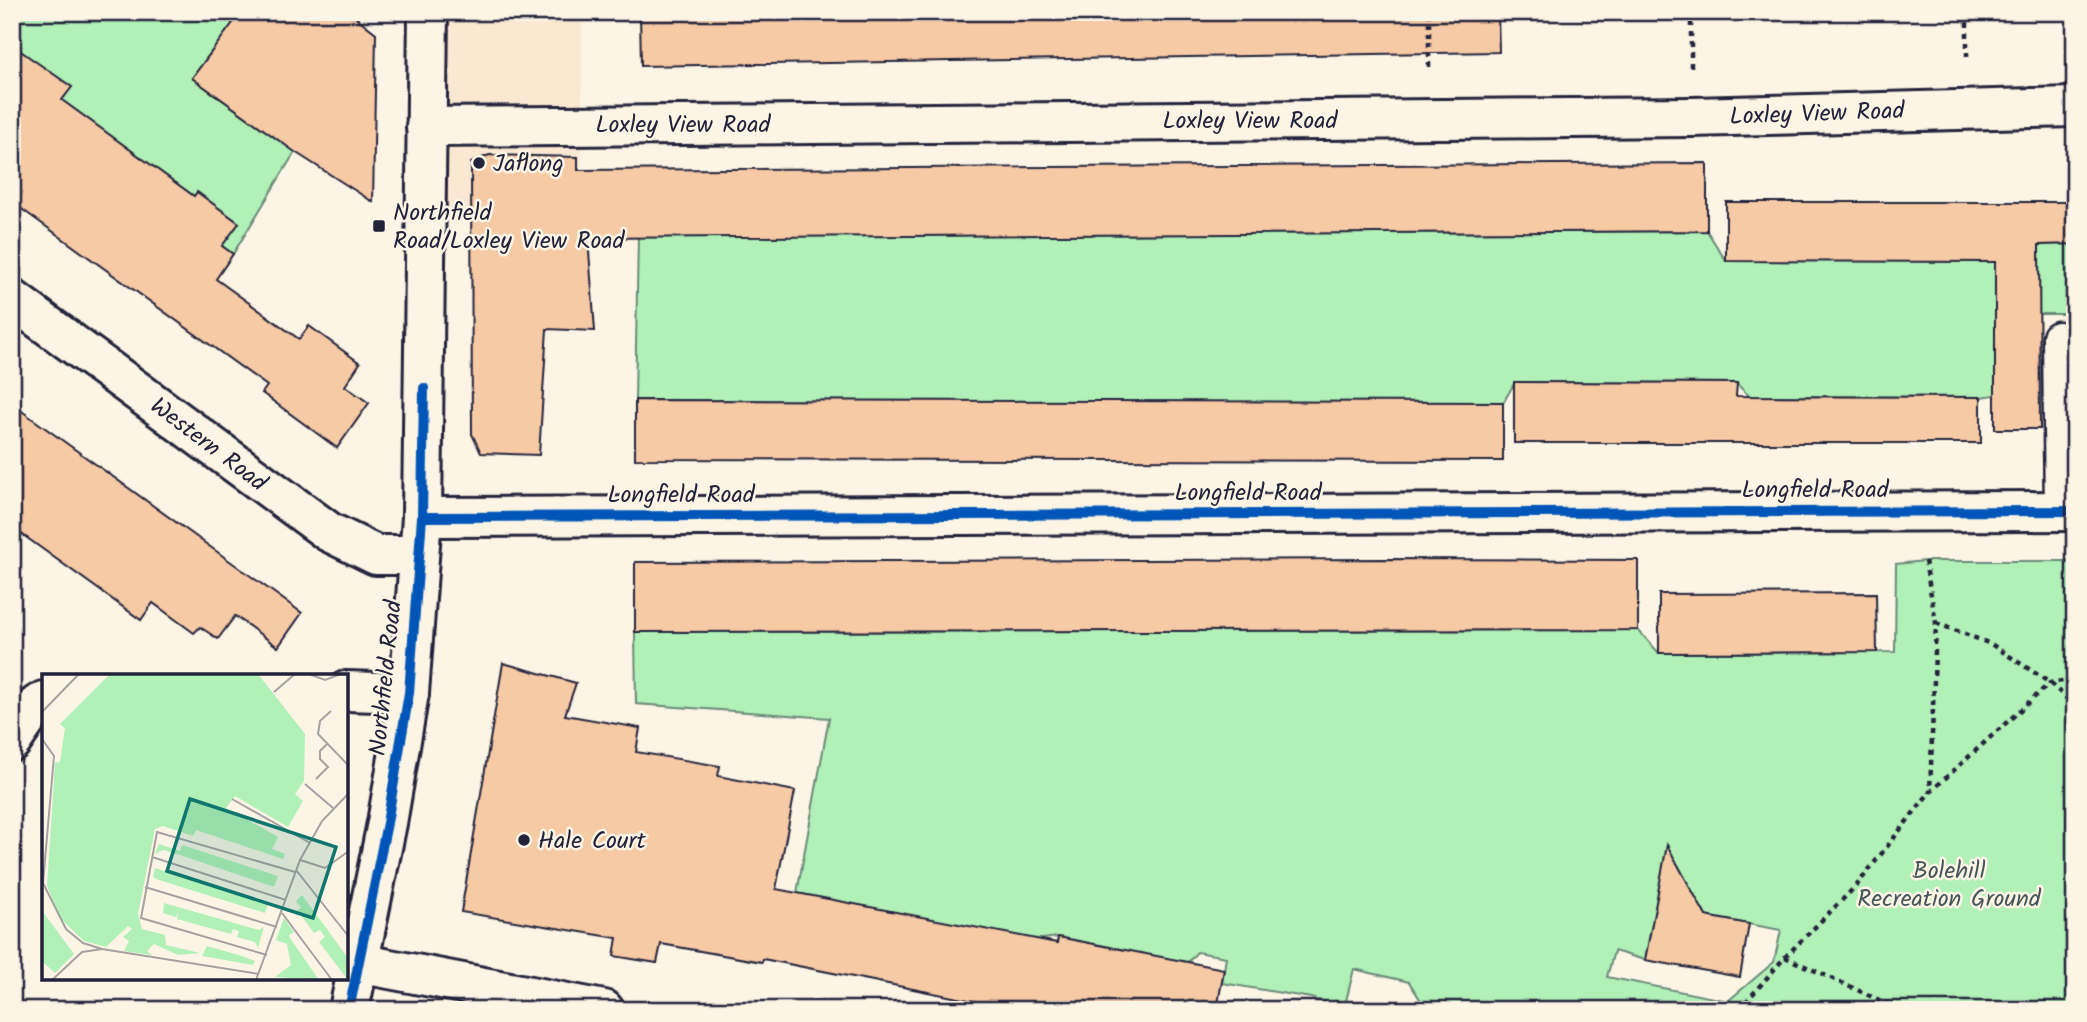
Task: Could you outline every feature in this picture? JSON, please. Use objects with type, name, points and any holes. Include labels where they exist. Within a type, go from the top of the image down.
[{"type":"street","name":"Northfield Road","points":[[349,1010],[410,693],[422,517],[428,12]]},
{"type":"street","name":"Loxley View Road","points":[[426,127],[1692,117],[2075,107]]},
{"type":"street","name":"Western Road","points":[[12,299],[329,532],[376,555],[418,555]]},
{"type":"street","name":"Longfield Road","points":[[422,517],[2068,511]]},
{"type":"street","points":[[348,691],[410,693]]},
{"type":"street","points":[[12,741],[36,706],[42,703]]},
{"type":"street","points":[[358,963],[604,1010]]},
{"type":"lane","points":[[2058,337],[2068,511]]},
{"type":"path","points":[[1429,12],[1429,118]]},
{"type":"path","points":[[1926,510],[1924,561],[1936,623],[1930,793]]},
{"type":"path","points":[[1936,623],[1991,644],[2050,683],[2075,706]]},
{"type":"path","points":[[1739,1010],[1785,957],[1857,885],[1930,793],[2050,683],[2075,679]]},
{"type":"path","points":[[1785,957],[1901,1010]]},
{"type":"shaded area","points":[[426,12],[582,12],[582,217],[425,206]]},
{"type":"green space","points":[[12,12],[221,12],[244,30],[214,48],[192,78],[295,152],[233,254],[222,246],[239,223],[197,193],[177,220],[47,122],[71,87],[12,54]]},
{"type":"green space","points":[[1707,231],[1726,261],[1984,261],[2002,245],[2075,244],[2075,314],[1996,314],[1995,395],[1981,397],[1749,396],[1736,383],[1515,382],[1503,403],[635,400],[638,237]]},
{"type":"green space","name":"Bolehill Recreation Ground","points":[[1925,561],[2075,561],[2075,1010],[1427,1010],[1409,982],[1354,969],[1344,1009],[1311,998],[1222,983],[1226,957],[1197,952],[1167,984],[1058,937],[1035,940],[797,893],[829,718],[636,704],[635,632],[1638,630],[1659,653],[1895,652],[1896,564]],"holes":[[[1688,913],[1781,930],[1774,962],[1728,1001],[1607,977],[1614,951],[1645,960]]]},
{"type":"building","points":[[241,12],[349,12],[376,33],[373,202],[295,152],[192,78]]},
{"type":"building","points":[[640,12],[1498,12],[1499,52],[641,66]]},
{"type":"building","points":[[12,45],[72,87],[62,100],[194,196],[197,192],[239,223],[222,246],[233,254],[216,279],[299,339],[309,326],[360,363],[345,386],[369,403],[337,448],[262,393],[267,386],[12,202]]},
{"type":"building","points":[[489,155],[578,157],[578,170],[1707,163],[1707,231],[588,238],[595,331],[547,329],[539,455],[481,453],[472,434],[471,163]]},
{"type":"building","points":[[1726,202],[2075,202],[2075,244],[2039,245],[2040,429],[1995,429],[1995,262],[1726,261]]},
{"type":"building","points":[[1514,382],[1737,383],[1736,396],[1981,397],[1981,443],[1514,443]]},
{"type":"building","points":[[635,400],[1503,402],[1503,461],[635,459]]},
{"type":"building","points":[[12,404],[302,613],[278,647],[235,616],[218,639],[200,627],[194,633],[153,603],[141,620],[12,527]]},
{"type":"building","points":[[1638,560],[1638,630],[635,632],[635,562]]},
{"type":"building","points":[[1876,593],[1877,652],[1659,653],[1659,594]]},
{"type":"building","points":[[503,663],[576,683],[565,715],[640,728],[636,752],[720,766],[718,776],[795,791],[776,889],[1057,943],[1058,937],[1224,969],[1217,1010],[1018,1010],[763,959],[762,962],[661,944],[657,963],[614,956],[617,938],[461,912]]},
{"type":"building","points":[[1667,845],[1706,916],[1749,924],[1740,977],[1645,960]]},
{"type":"cycle path","points":[[349,1010],[387,823],[409,693],[422,517],[424,388]]},
{"type":"cycle path","points":[[422,517],[2075,511]]},
{"type":"place","name":"Jaflong","points":[[479,163]]},
{"type":"place","name":"Northfield Road/Loxley View Road","points":[[379,226]]},
{"type":"place","name":"Hale Court","points":[[524,840]]}]
